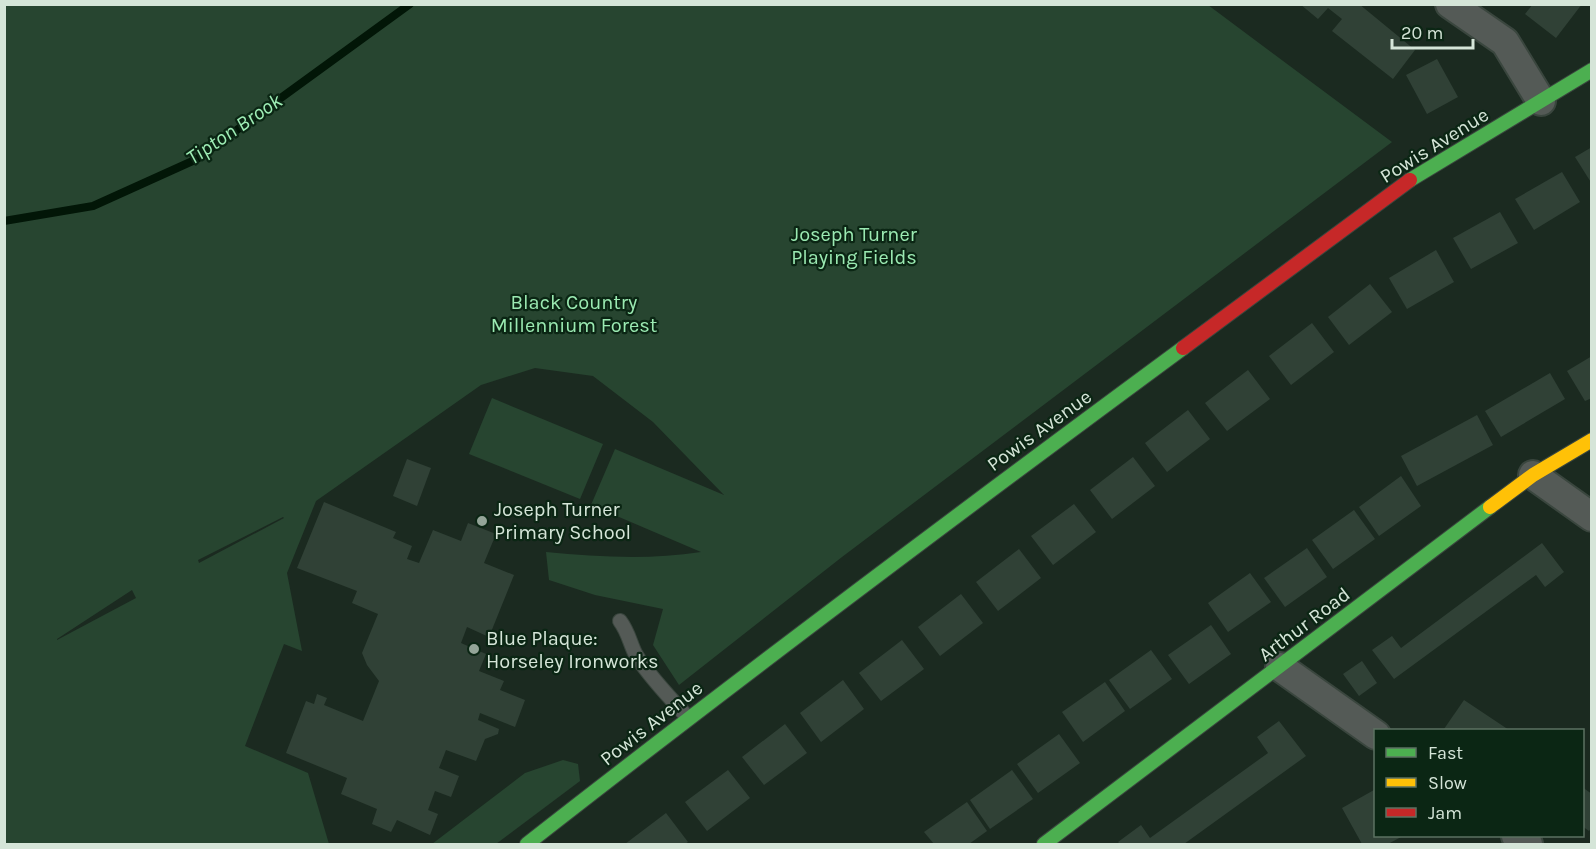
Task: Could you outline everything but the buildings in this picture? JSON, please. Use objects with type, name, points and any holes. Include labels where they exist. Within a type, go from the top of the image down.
[{"type":"street","points":[[1450,4],[1505,42],[1541,101]]},
{"type":"street","name":"Powis Avenue","points":[[527,844],[545,834],[688,718],[913,547],[1409,181],[1592,70]]},
{"type":"street","name":"Arthur Road","points":[[1044,844],[1533,475],[1592,440]]},
{"type":"street","points":[[1533,475],[1592,517]]},
{"type":"street","points":[[1280,667],[1374,734]]},
{"type":"lane","points":[[621,621],[629,633],[635,654],[688,718]]},
{"type":"green space","name":"Joseph Turner Playing Fields","points":[[4,5],[1208,5],[1392,142],[842,557],[679,685],[653,645],[663,609],[595,595],[549,580],[546,552],[624,557],[701,552],[591,505],[615,449],[724,495],[653,422],[593,376],[535,368],[481,385],[316,501],[287,573],[302,651],[284,644],[245,746],[308,773],[329,844],[5,844]],"holes":[[[284,518],[199,563],[198,560]],[[132,590],[136,598],[57,640],[57,639]]]},
{"type":"green space","points":[[492,398],[603,444],[580,499],[469,454]]},
{"type":"green space","points":[[563,760],[578,764],[580,781],[496,844],[432,844],[525,773]]},
{"type":"waterway","name":"Tipton Brook","points":[[4,221],[93,206],[197,159],[410,4]]},
{"type":"traffic: fast","points":[[1410,180],[1592,70]]},
{"type":"traffic: fast","points":[[527,844],[853,594],[1183,348]]},
{"type":"traffic: fast","points":[[1044,844],[1490,507]]},
{"type":"traffic: slow","points":[[1490,507],[1533,475],[1592,440]]},
{"type":"traffic: jam","points":[[1183,348],[1410,180]]},
{"type":"place","name":"Joseph Turner Primary School","points":[[482,521]]},
{"type":"place","name":"Blue Plaque: Horseley Ironworks","points":[[474,649]]},
{"type":"park label","name":"Black Country Millennium Forest","points":[[574,314]]}]
